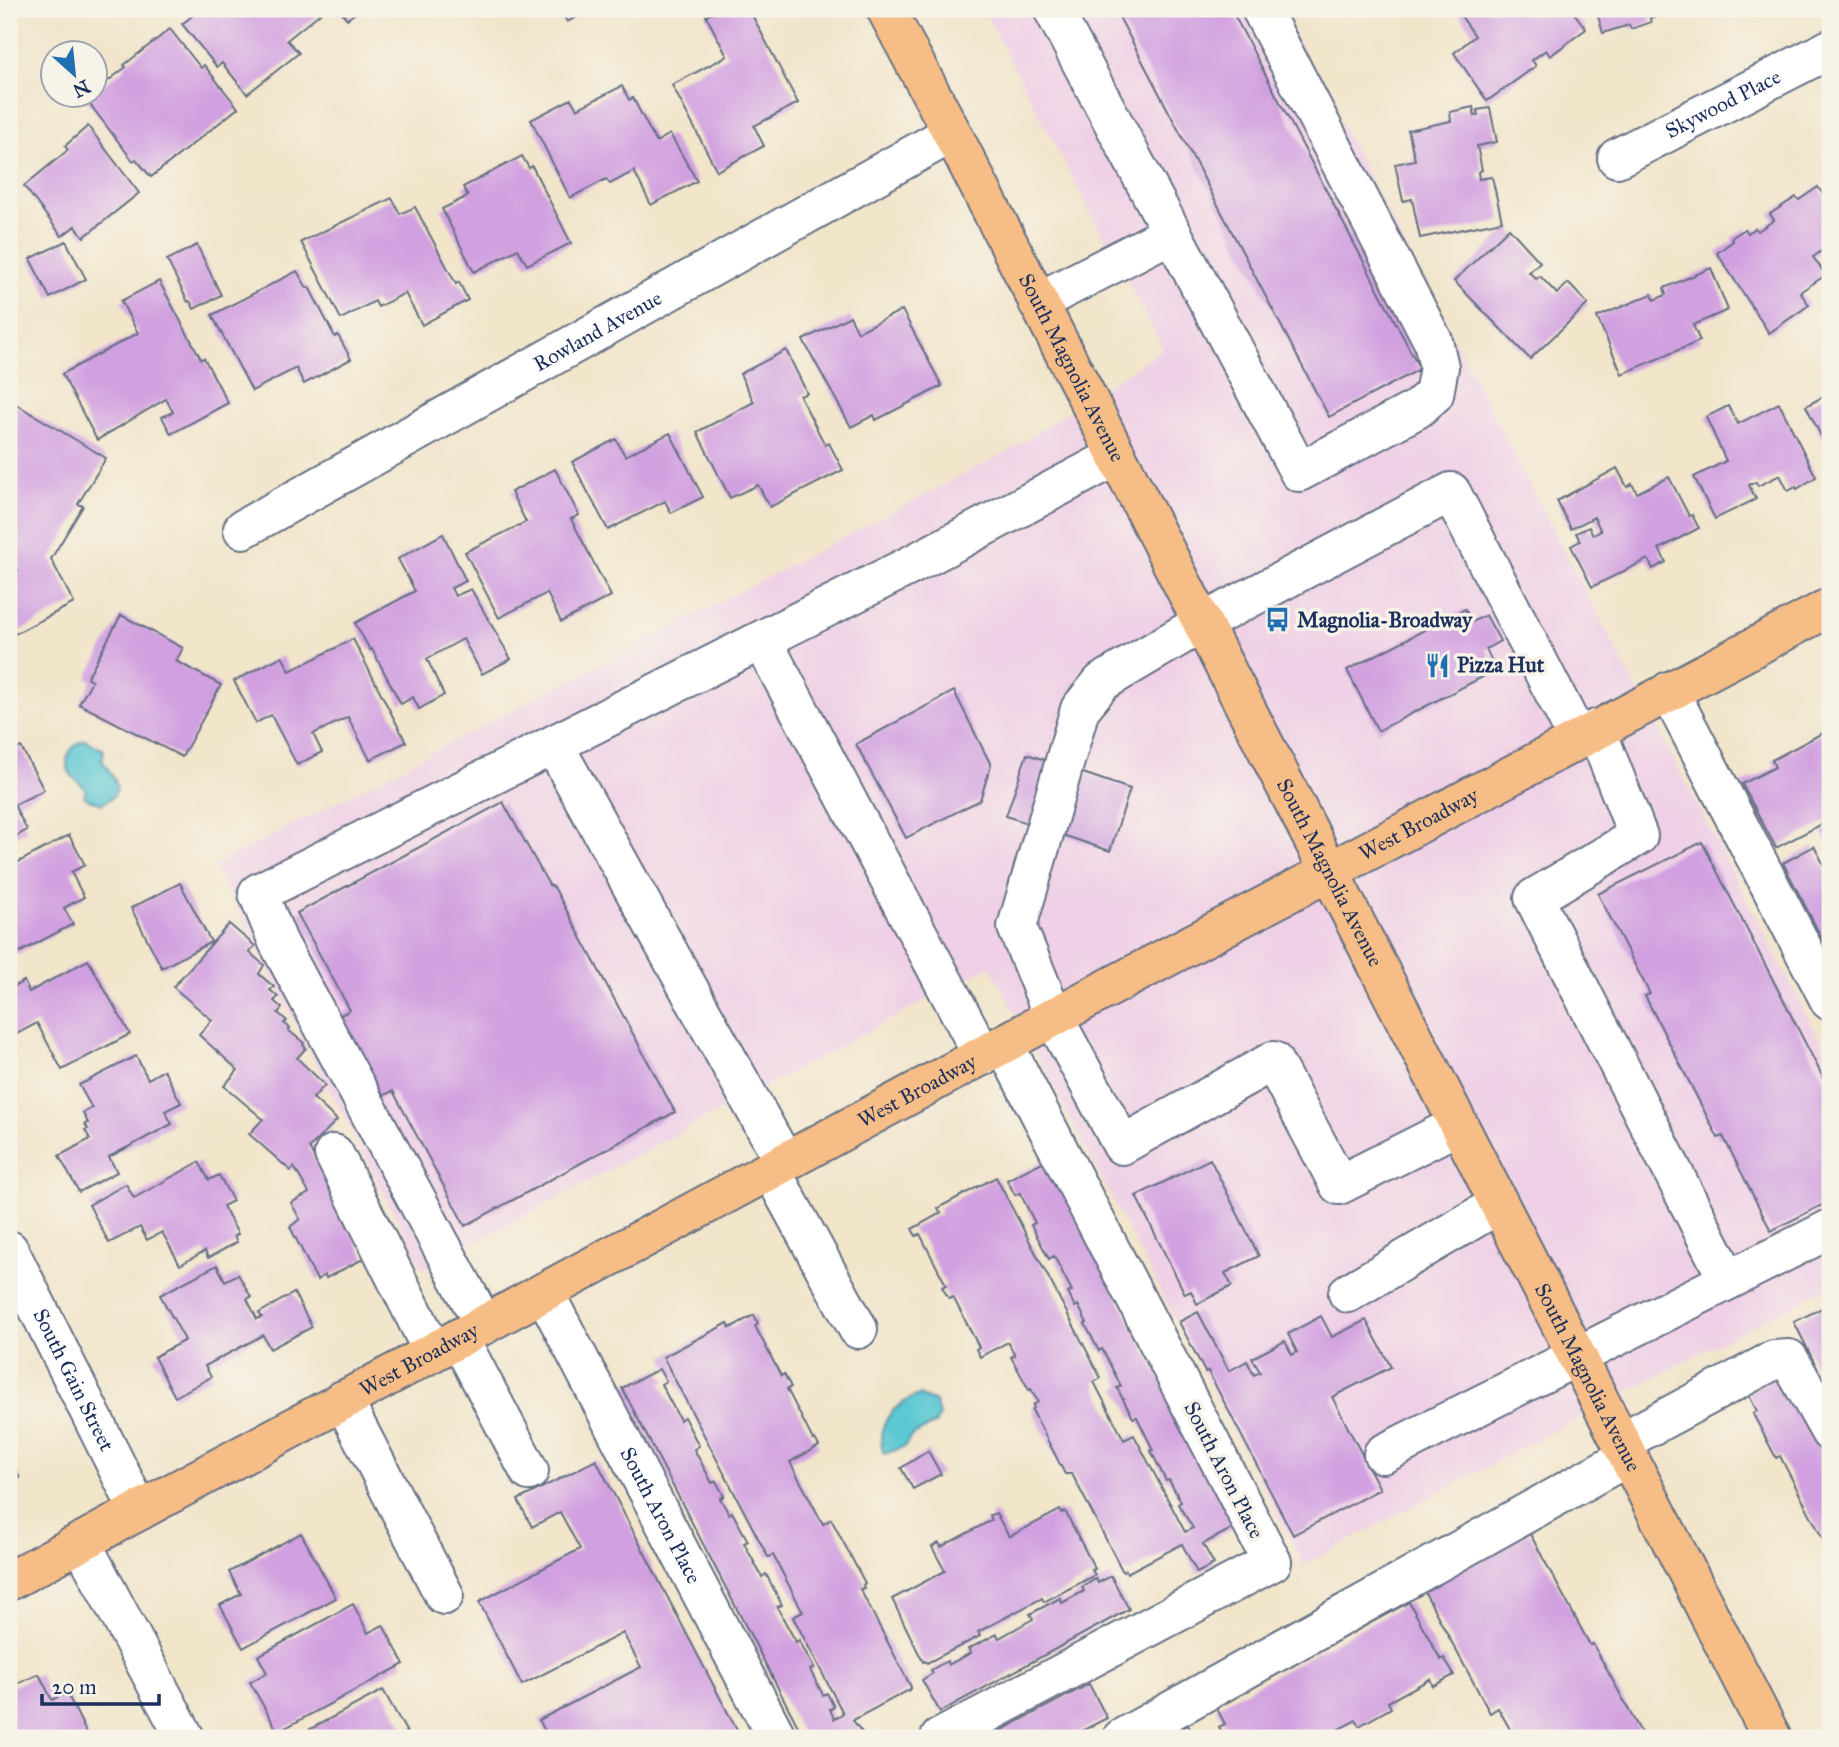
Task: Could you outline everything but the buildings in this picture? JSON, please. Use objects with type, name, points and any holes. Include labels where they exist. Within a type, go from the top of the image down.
[{"type":"main road","name":"South Magnolia Avenue","points":[[894,12],[952,134],[1772,1738]]},
{"type":"main road","name":"West Broadway","points":[[9,1581],[1328,871],[1830,607]]},
{"type":"street","points":[[1054,9],[1299,472],[1417,409],[1434,394],[1439,367],[1433,341],[1261,9]]},
{"type":"street","name":"Skywood Place","points":[[1617,158],[1830,49]]},
{"type":"street","name":"Rowland Avenue","points":[[243,529],[952,134]]},
{"type":"street","points":[[1038,302],[1172,233]]},
{"type":"street","points":[[529,1471],[459,1339],[258,893],[914,564],[1117,456]]},
{"type":"street","points":[[1458,1125],[1339,1185],[1273,1061],[1122,1145],[1054,1018],[1017,927],[1080,709],[1102,682],[1202,623],[1451,492],[1587,734],[1638,836],[1534,898],[1728,1280]]},
{"type":"street","points":[[762,640],[994,1050]]},
{"type":"street","points":[[1669,691],[1830,1001]]},
{"type":"street","points":[[554,745],[778,1166],[858,1329]]},
{"type":"street","name":"South Aron Place","points":[[940,1738],[1272,1562],[994,1050]]},
{"type":"street","points":[[334,1154],[459,1339]]},
{"type":"street","points":[[1348,1293],[1499,1204]]},
{"type":"street","points":[[1383,1454],[1830,1229]]},
{"type":"street","name":"South Gain Street","points":[[9,1250],[139,1511]]},
{"type":"street","name":"South Aron Place","points":[[544,1292],[777,1738]]},
{"type":"street","points":[[1122,1738],[1625,1449],[1774,1360],[1789,1359],[1830,1433]]},
{"type":"street","points":[[344,1400],[444,1595]]},
{"type":"street","points":[[81,1542],[185,1738]]},
{"type":"shaded area","points":[[983,9],[1281,9],[1830,1059],[1830,1286],[1684,1361],[1304,1565],[990,966],[423,1270],[214,866],[1011,450],[1163,349]]},
{"type":"water","points":[[85,740],[104,750],[102,760],[116,784],[115,794],[101,804],[84,797],[86,790],[68,768],[69,753]]},
{"type":"water","points":[[919,1395],[935,1402],[939,1416],[935,1424],[911,1436],[904,1447],[884,1454],[882,1434],[888,1417],[901,1404]]},
{"type":"place","name":"Magnolia-Broadway","points":[[1277,620]]},
{"type":"place","name":"Pizza Hut","points":[[1437,665]]}]
